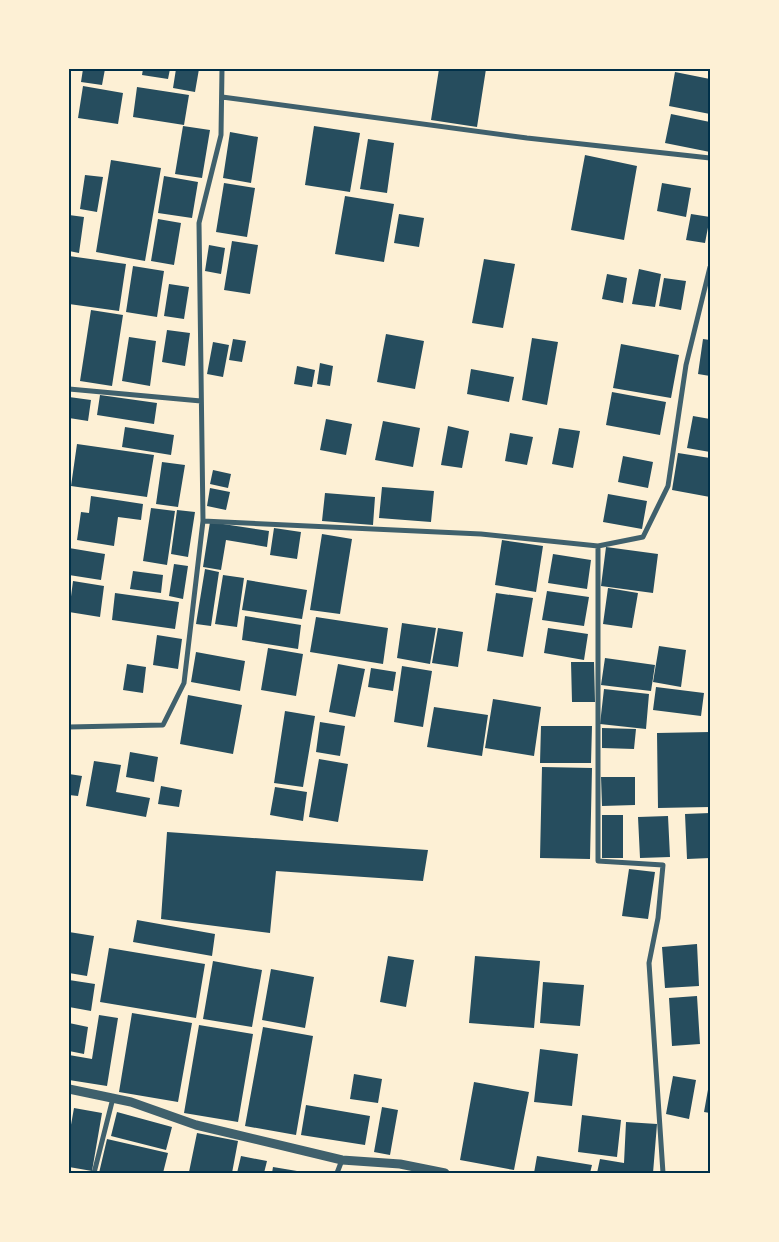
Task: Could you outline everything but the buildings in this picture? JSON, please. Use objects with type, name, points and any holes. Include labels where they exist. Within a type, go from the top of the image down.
[{"type":"street","points":[[69,727],[163,725],[184,683],[203,521],[199,223],[221,135],[222,69]]},
{"type":"street","points":[[222,97],[527,138],[710,158]]},
{"type":"street","points":[[203,521],[481,534],[598,546],[643,537],[668,486],[686,365],[710,267]]},
{"type":"street","points":[[69,389],[201,400]]},
{"type":"street","points":[[598,546],[598,861],[663,865],[658,918],[649,963],[663,1173]]},
{"type":"street","points":[[69,1089],[113,1098],[196,1125],[342,1160],[400,1164],[445,1173]]},
{"type":"street","points":[[94,1173],[113,1098]]},
{"type":"street","points":[[337,1173],[342,1160]]}]
